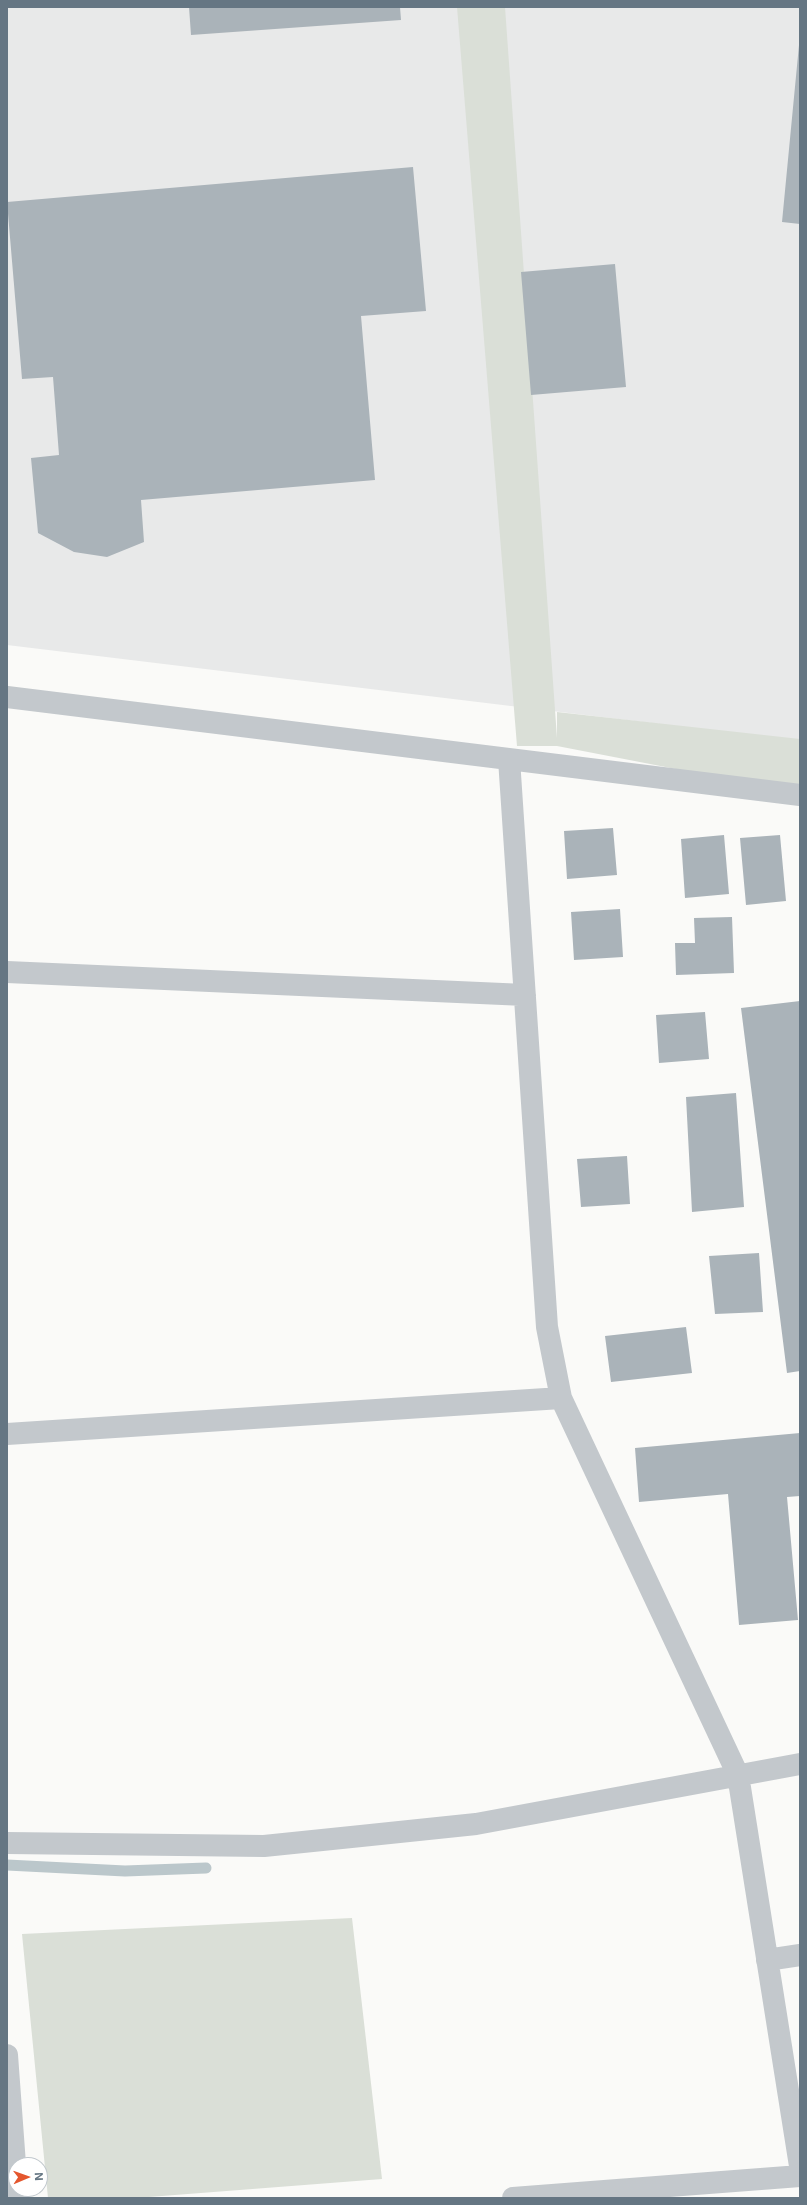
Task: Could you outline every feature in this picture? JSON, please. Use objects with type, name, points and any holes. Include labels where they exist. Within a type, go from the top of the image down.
[{"type":"street","points":[[7,697],[800,795]]},
{"type":"street","points":[[509,759],[547,1327],[561,1398],[738,1775],[800,2166]]},
{"type":"street","points":[[7,972],[525,995]]},
{"type":"street","points":[[7,1434],[561,1398]]},
{"type":"street","points":[[7,1843],[264,1846],[476,1824],[800,1764]]},
{"type":"street","points":[[767,1960],[800,1955]]},
{"type":"street","points":[[7,2055],[14,2157]]},
{"type":"street","points":[[514,2198],[800,2176]]},
{"type":"shaded area","points":[[7,7],[800,7],[800,741],[7,645]]},
{"type":"shaded area","points":[[457,7],[505,7],[557,738],[557,712],[800,739],[800,793],[557,746],[517,746]]},
{"type":"shaded area","points":[[352,1918],[382,2179],[136,2198],[48,2198],[48,2157],[44,2157],[22,1934]]},
{"type":"building","points":[[189,7],[400,7],[401,20],[191,35]]},
{"type":"building","points":[[800,45],[800,224],[782,222]]},
{"type":"building","points":[[413,167],[426,311],[361,316],[375,480],[141,500],[144,542],[107,557],[74,552],[38,533],[31,458],[59,455],[53,377],[22,379],[7,202]]},
{"type":"building","points":[[615,264],[626,387],[531,395],[521,272]]},
{"type":"building","points":[[613,828],[617,875],[567,879],[564,831]]},
{"type":"building","points":[[724,835],[729,894],[685,898],[681,839]]},
{"type":"building","points":[[780,835],[786,901],[746,905],[740,838]]},
{"type":"building","points":[[620,909],[623,957],[574,960],[571,912]]},
{"type":"building","points":[[732,917],[734,973],[676,975],[675,943],[695,943],[694,918]]},
{"type":"building","points":[[800,1001],[800,1371],[787,1373],[741,1008]]},
{"type":"building","points":[[705,1012],[709,1059],[659,1063],[656,1015]]},
{"type":"building","points":[[736,1093],[744,1207],[692,1212],[686,1097]]},
{"type":"building","points":[[627,1156],[630,1204],[581,1207],[577,1159]]},
{"type":"building","points":[[759,1253],[763,1312],[715,1314],[709,1256]]},
{"type":"building","points":[[686,1327],[692,1373],[611,1382],[605,1336]]},
{"type":"building","points":[[800,1433],[800,1496],[787,1497],[798,1620],[739,1625],[728,1494],[639,1502],[635,1448]]},
{"type":"waterway","points":[[7,1865],[125,1871],[206,1868]]}]
